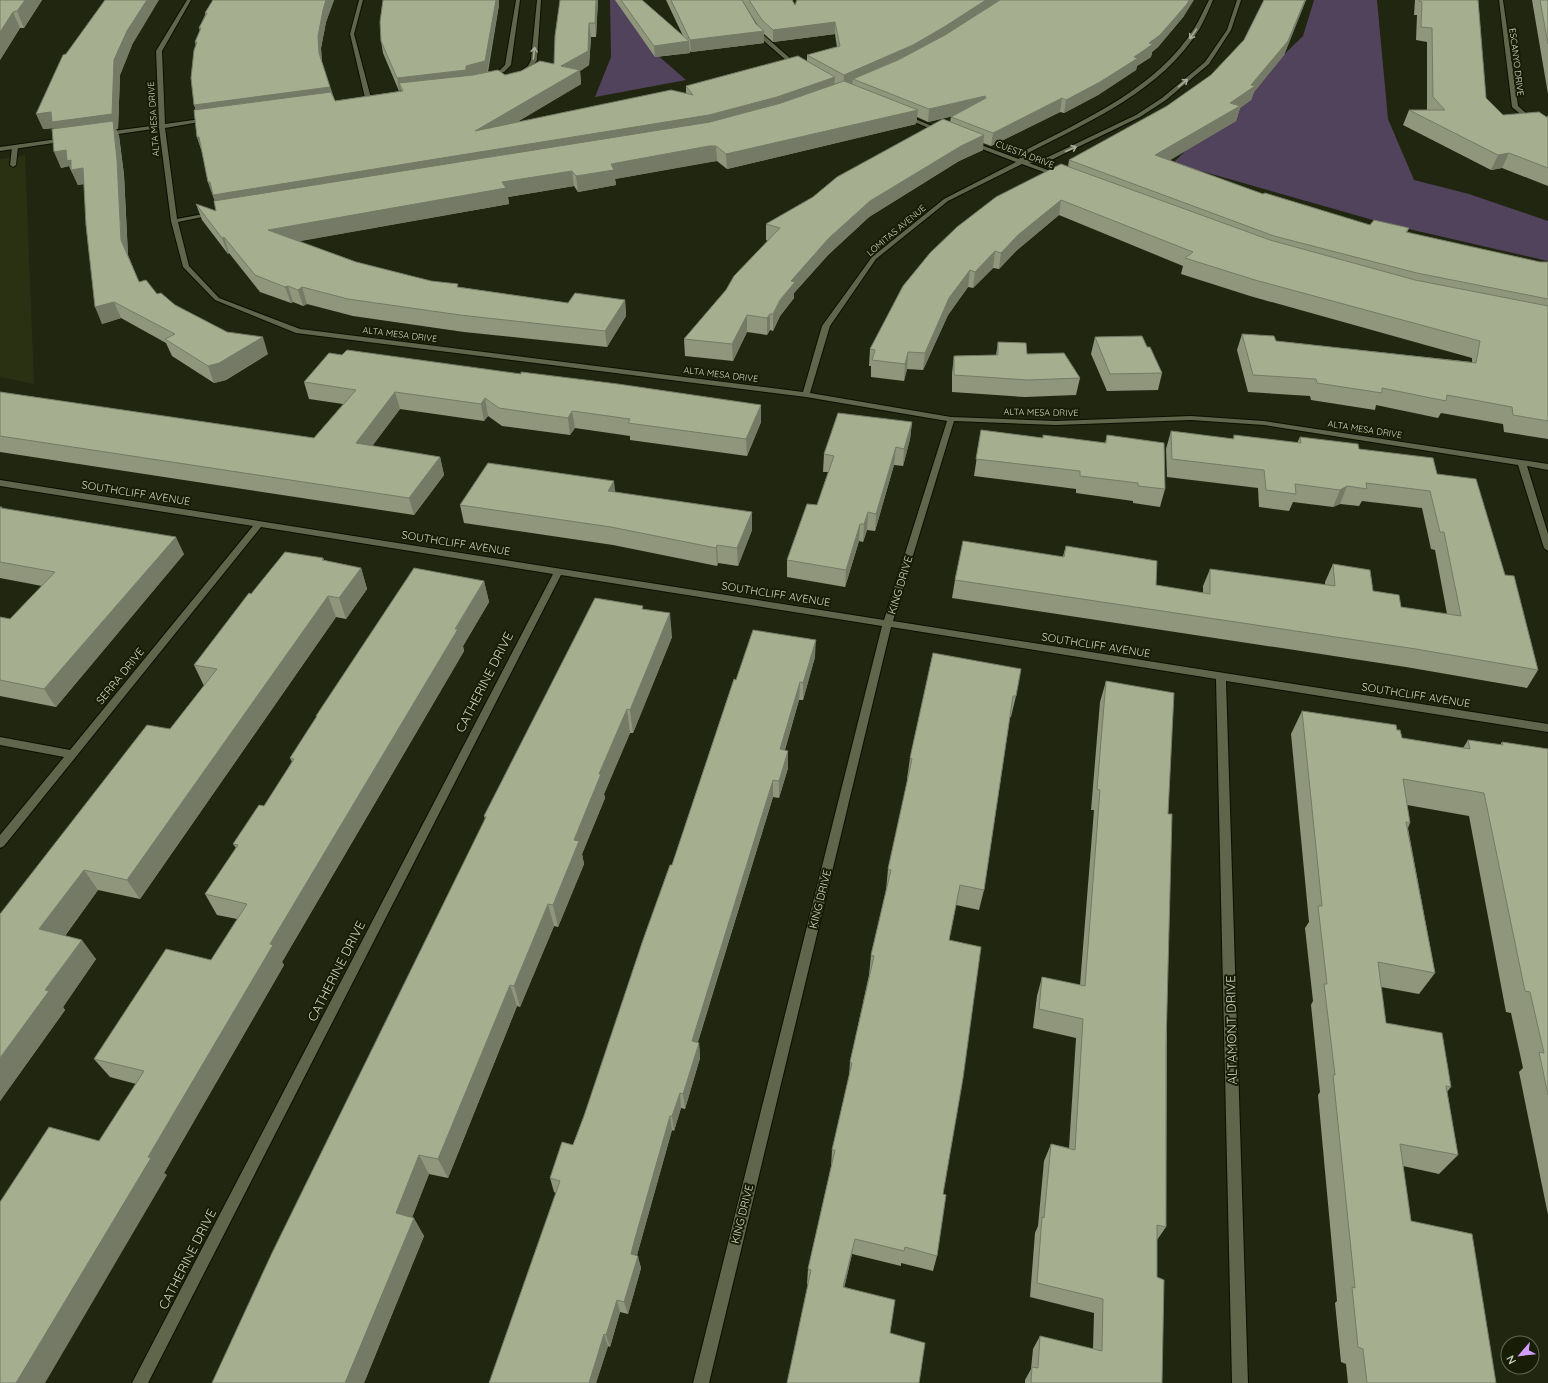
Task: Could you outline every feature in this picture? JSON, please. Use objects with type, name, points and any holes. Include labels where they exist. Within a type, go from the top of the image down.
[{"type":"street","name":"ALTA MESA DRIVE","points":[[190,0],[159,51],[162,126],[174,221],[186,267],[217,299],[299,331],[806,395],[952,419],[1056,423],[1192,418],[1257,422],[1548,467]]},
{"type":"street","points":[[361,0],[352,34],[368,98]]},
{"type":"street","points":[[485,78],[502,71],[508,65],[518,0]]},
{"type":"street","points":[[515,76],[530,67],[534,60],[540,0]]},
{"type":"street","name":"LOMITAS AVENUE","points":[[1021,162],[1026,152],[1109,108],[1152,78],[1178,55],[1205,16],[1211,0]]},
{"type":"street","name":"LOMITAS AVENUE","points":[[806,395],[826,326],[874,258],[946,200],[1021,162],[1049,158],[1138,116],[1164,98],[1207,63],[1229,30],[1239,0]]},
{"type":"street","name":"ESCANYO DRIVE","points":[[1501,0],[1515,108],[1548,135]]},
{"type":"street","points":[[751,20],[759,34],[793,64],[806,71]]},
{"type":"street","points":[[361,99],[376,97]]},
{"type":"street","points":[[894,113],[946,133]]},
{"type":"street","points":[[100,135],[216,119]]},
{"type":"street","points":[[0,149],[69,139]]},
{"type":"street","name":"CUESTA DRIVE","points":[[961,139],[1066,179]]},
{"type":"street","points":[[13,165],[15,147]]},
{"type":"street","points":[[174,221],[220,213]]},
{"type":"street","name":"KING DRIVE","points":[[701,1383],[887,624],[952,419]]},
{"type":"street","points":[[1522,464],[1548,548]]},
{"type":"street","name":"SOUTHCLIFF AVENUE","points":[[0,483],[1548,728]]},
{"type":"street","name":"SERRA DRIVE","points":[[0,843],[259,524]]},
{"type":"street","name":"CATHERINE DRIVE","points":[[140,1383],[558,572]]},
{"type":"street","name":"ALTAMONT DRIVE","points":[[1222,677],[1240,1383]]},
{"type":"street","points":[[0,741],[72,754]]},
{"type":"shaded area","points":[[610,0],[634,0],[655,53],[686,80],[595,97],[611,57]]},
{"type":"shaded area","points":[[1314,0],[1377,0],[1388,119],[1414,180],[1469,194],[1548,221],[1548,261],[1387,224],[1173,163],[1303,36]]},
{"type":"shaded area","points":[[25,155],[34,384],[0,377],[0,159]]},
{"type":"building","points":[[0,0],[25,0],[17,11],[13,12],[0,32]]},
{"type":"building","points":[[105,0],[147,0],[127,31],[114,60],[112,114],[52,122],[51,112],[36,114],[63,55],[66,54]]},
{"type":"building","points":[[213,0],[326,0],[318,36],[319,53],[330,87],[194,105],[191,78],[194,50],[197,42],[195,42],[201,28],[199,28],[207,13],[205,13]]},
{"type":"building","points":[[383,0],[496,0],[485,61],[466,66],[466,70],[397,78],[381,41],[380,22]]},
{"type":"building","points":[[560,0],[596,0],[595,23],[589,23],[588,51],[561,66],[580,70],[475,131],[671,90],[693,95],[686,86],[798,56],[835,77],[777,97],[709,115],[213,195],[210,182],[208,182],[199,137],[197,137],[194,110],[331,92],[335,101],[403,91],[399,83],[473,75],[498,70],[505,75],[521,71],[540,61],[554,64],[555,36]]},
{"type":"building","points":[[621,0],[642,0],[689,41],[654,46]]},
{"type":"building","points":[[671,0],[742,0],[756,24],[764,31],[690,40]]},
{"type":"building","points":[[749,0],[792,0],[795,5],[797,0],[986,0],[913,45],[844,75],[807,55],[840,46],[835,22],[773,30],[762,20]]},
{"type":"building","points":[[1000,0],[1189,0],[1160,35],[1149,43],[1153,44],[1134,57],[1138,58],[1100,82],[1066,100],[1062,98],[993,133],[951,117],[986,98],[985,96],[929,109],[853,79],[898,60],[945,35]]},
{"type":"building","points":[[1264,0],[1305,0],[1288,41],[1251,85],[1255,86],[1230,103],[1240,106],[1155,155],[1263,194],[1265,193],[1370,225],[1374,220],[1409,228],[1406,232],[1540,262],[1548,262],[1548,299],[1417,273],[1274,236],[1069,160],[1167,106],[1211,75],[1244,40]]},
{"type":"building","points":[[1419,0],[1478,0],[1486,98],[1503,115],[1539,112],[1548,118],[1548,168],[1509,153],[1498,155],[1409,110],[1445,110],[1433,97],[1432,28],[1421,27],[1422,2]]},
{"type":"building","points":[[1540,0],[1548,0],[1548,44]]},
{"type":"building","points":[[844,81],[918,110],[726,154],[716,146],[709,146],[611,164],[614,170],[576,176],[572,171],[502,182],[506,188],[268,230],[356,262],[431,281],[458,284],[457,287],[568,303],[575,293],[625,300],[605,331],[460,315],[348,299],[302,287],[298,290],[288,286],[285,287],[255,275],[224,237],[222,238],[196,204],[216,211],[214,201],[710,122],[781,103]]},
{"type":"building","points":[[943,119],[984,135],[961,146],[870,201],[829,238],[791,281],[795,282],[780,300],[773,314],[770,314],[767,318],[747,315],[732,344],[684,339],[726,290],[734,276],[780,228],[766,224],[813,197],[837,177]]},
{"type":"building","points":[[113,121],[117,160],[121,240],[139,282],[146,280],[157,294],[161,293],[175,305],[227,332],[263,337],[219,363],[208,366],[165,339],[175,334],[114,302],[95,307],[86,225],[83,168],[71,170],[71,160],[67,161],[66,150],[54,152],[52,129]]},
{"type":"building","points":[[1061,164],[1270,240],[1415,280],[1548,306],[1548,421],[1513,415],[1512,407],[1447,395],[1446,401],[1382,388],[1382,393],[1317,383],[1316,379],[1253,375],[1242,334],[1274,336],[1276,341],[1476,363],[1480,341],[1255,280],[1185,258],[1193,252],[1061,200],[1018,235],[1001,253],[995,251],[975,272],[970,270],[949,298],[925,353],[908,352],[905,364],[872,360],[875,350],[870,349],[903,286],[930,253],[957,227],[996,197]]},
{"type":"building","points":[[1142,336],[1147,347],[1150,347],[1162,373],[1110,374],[1095,337]]},
{"type":"building","points":[[998,342],[1026,343],[1027,354],[1064,353],[1080,378],[1028,380],[954,375],[954,356],[998,355]]},
{"type":"building","points":[[347,350],[521,374],[521,372],[618,384],[761,405],[746,439],[628,423],[630,419],[572,411],[568,418],[499,408],[485,398],[481,404],[395,392],[356,443],[440,457],[409,498],[0,436],[0,392],[314,438],[356,390],[304,382],[329,353],[342,355]]},
{"type":"building","points":[[838,413],[912,422],[904,449],[896,447],[876,514],[868,512],[864,524],[860,524],[846,570],[787,560],[807,504],[817,505],[834,456],[824,454]]},
{"type":"building","points":[[981,430],[1043,438],[1043,435],[1106,443],[1107,435],[1164,443],[1165,489],[1138,486],[1138,483],[1080,476],[1080,471],[976,459]]},
{"type":"building","points":[[1171,431],[1234,439],[1234,435],[1301,443],[1300,437],[1358,444],[1359,449],[1433,458],[1437,474],[1476,479],[1505,575],[1514,576],[1538,670],[1416,649],[955,580],[963,541],[1064,557],[1066,546],[1157,561],[1156,585],[1210,594],[1210,569],[1335,586],[1333,564],[1370,570],[1373,591],[1399,595],[1401,607],[1461,616],[1444,532],[1440,532],[1430,491],[1366,483],[1367,489],[1347,486],[1340,490],[1295,484],[1296,494],[1266,490],[1264,470],[1172,459]]},
{"type":"building","points":[[488,463],[614,481],[608,491],[752,512],[737,548],[717,545],[716,548],[611,527],[460,505]]},
{"type":"building","points":[[0,507],[176,537],[44,689],[0,680],[0,617],[10,619],[55,572],[0,562]]},
{"type":"building","points":[[285,552],[323,558],[322,560],[361,568],[339,598],[328,596],[127,880],[84,870],[39,929],[82,940],[45,990],[49,991],[0,1058],[0,914],[147,725],[170,729],[217,669],[194,665],[249,593],[251,594]]},
{"type":"building","points":[[414,568],[484,581],[455,629],[458,629],[270,944],[273,945],[148,1157],[151,1158],[16,1383],[0,1383],[0,1202],[49,1127],[99,1141],[144,1071],[94,1059],[166,949],[211,960],[247,904],[205,894],[238,845],[233,844],[259,805],[264,806],[294,759],[290,758],[316,716]]},
{"type":"building","points":[[595,598],[643,606],[642,609],[670,613],[630,710],[627,709],[599,774],[601,774],[574,840],[579,841],[553,905],[548,904],[514,986],[510,985],[438,1159],[419,1155],[396,1213],[414,1218],[345,1383],[212,1383],[272,1253],[486,817],[484,816]]},
{"type":"building","points":[[753,630],[816,640],[803,683],[800,682],[780,749],[788,751],[779,781],[773,780],[692,1041],[699,1043],[683,1094],[680,1093],[672,1116],[670,1116],[631,1254],[638,1256],[624,1302],[617,1300],[606,1335],[604,1334],[589,1383],[489,1383],[560,1181],[550,1178],[562,1142],[573,1145],[584,1116],[643,940],[670,865],[672,865],[734,679],[736,680]]},
{"type":"building","points":[[933,653],[1021,669],[1016,696],[1013,696],[984,890],[960,885],[949,940],[981,947],[963,1078],[943,1194],[946,1195],[937,1256],[905,1247],[904,1251],[855,1239],[843,1287],[895,1300],[890,1333],[925,1343],[919,1383],[787,1383],[811,1270],[808,1269],[835,1150],[832,1150],[874,956],[871,955],[891,870],[888,869],[912,759],[910,758]]},
{"type":"building","points":[[1106,681],[1174,693],[1168,814],[1172,814],[1166,1046],[1166,1227],[1157,1225],[1157,1277],[1164,1280],[1162,1383],[1031,1383],[1032,1367],[1038,1368],[1040,1336],[1102,1351],[1103,1299],[1037,1283],[1042,1217],[1044,1218],[1051,1144],[1075,1150],[1083,1019],[1039,1009],[1042,977],[1085,986],[1100,790],[1097,789]]},
{"type":"building","points":[[1302,711],[1396,725],[1397,730],[1400,730],[1402,738],[1470,749],[1468,740],[1503,745],[1502,742],[1548,749],[1548,1095],[1539,1052],[1544,1053],[1530,992],[1525,991],[1484,793],[1403,779],[1410,823],[1406,822],[1435,973],[1378,962],[1386,1023],[1442,1033],[1451,1087],[1446,1086],[1458,1155],[1400,1144],[1411,1221],[1472,1234],[1496,1383],[1367,1383],[1363,1349],[1358,1347],[1352,1287],[1355,1288],[1333,1075],[1335,1075],[1324,984],[1327,984],[1318,906],[1322,906]]}]
